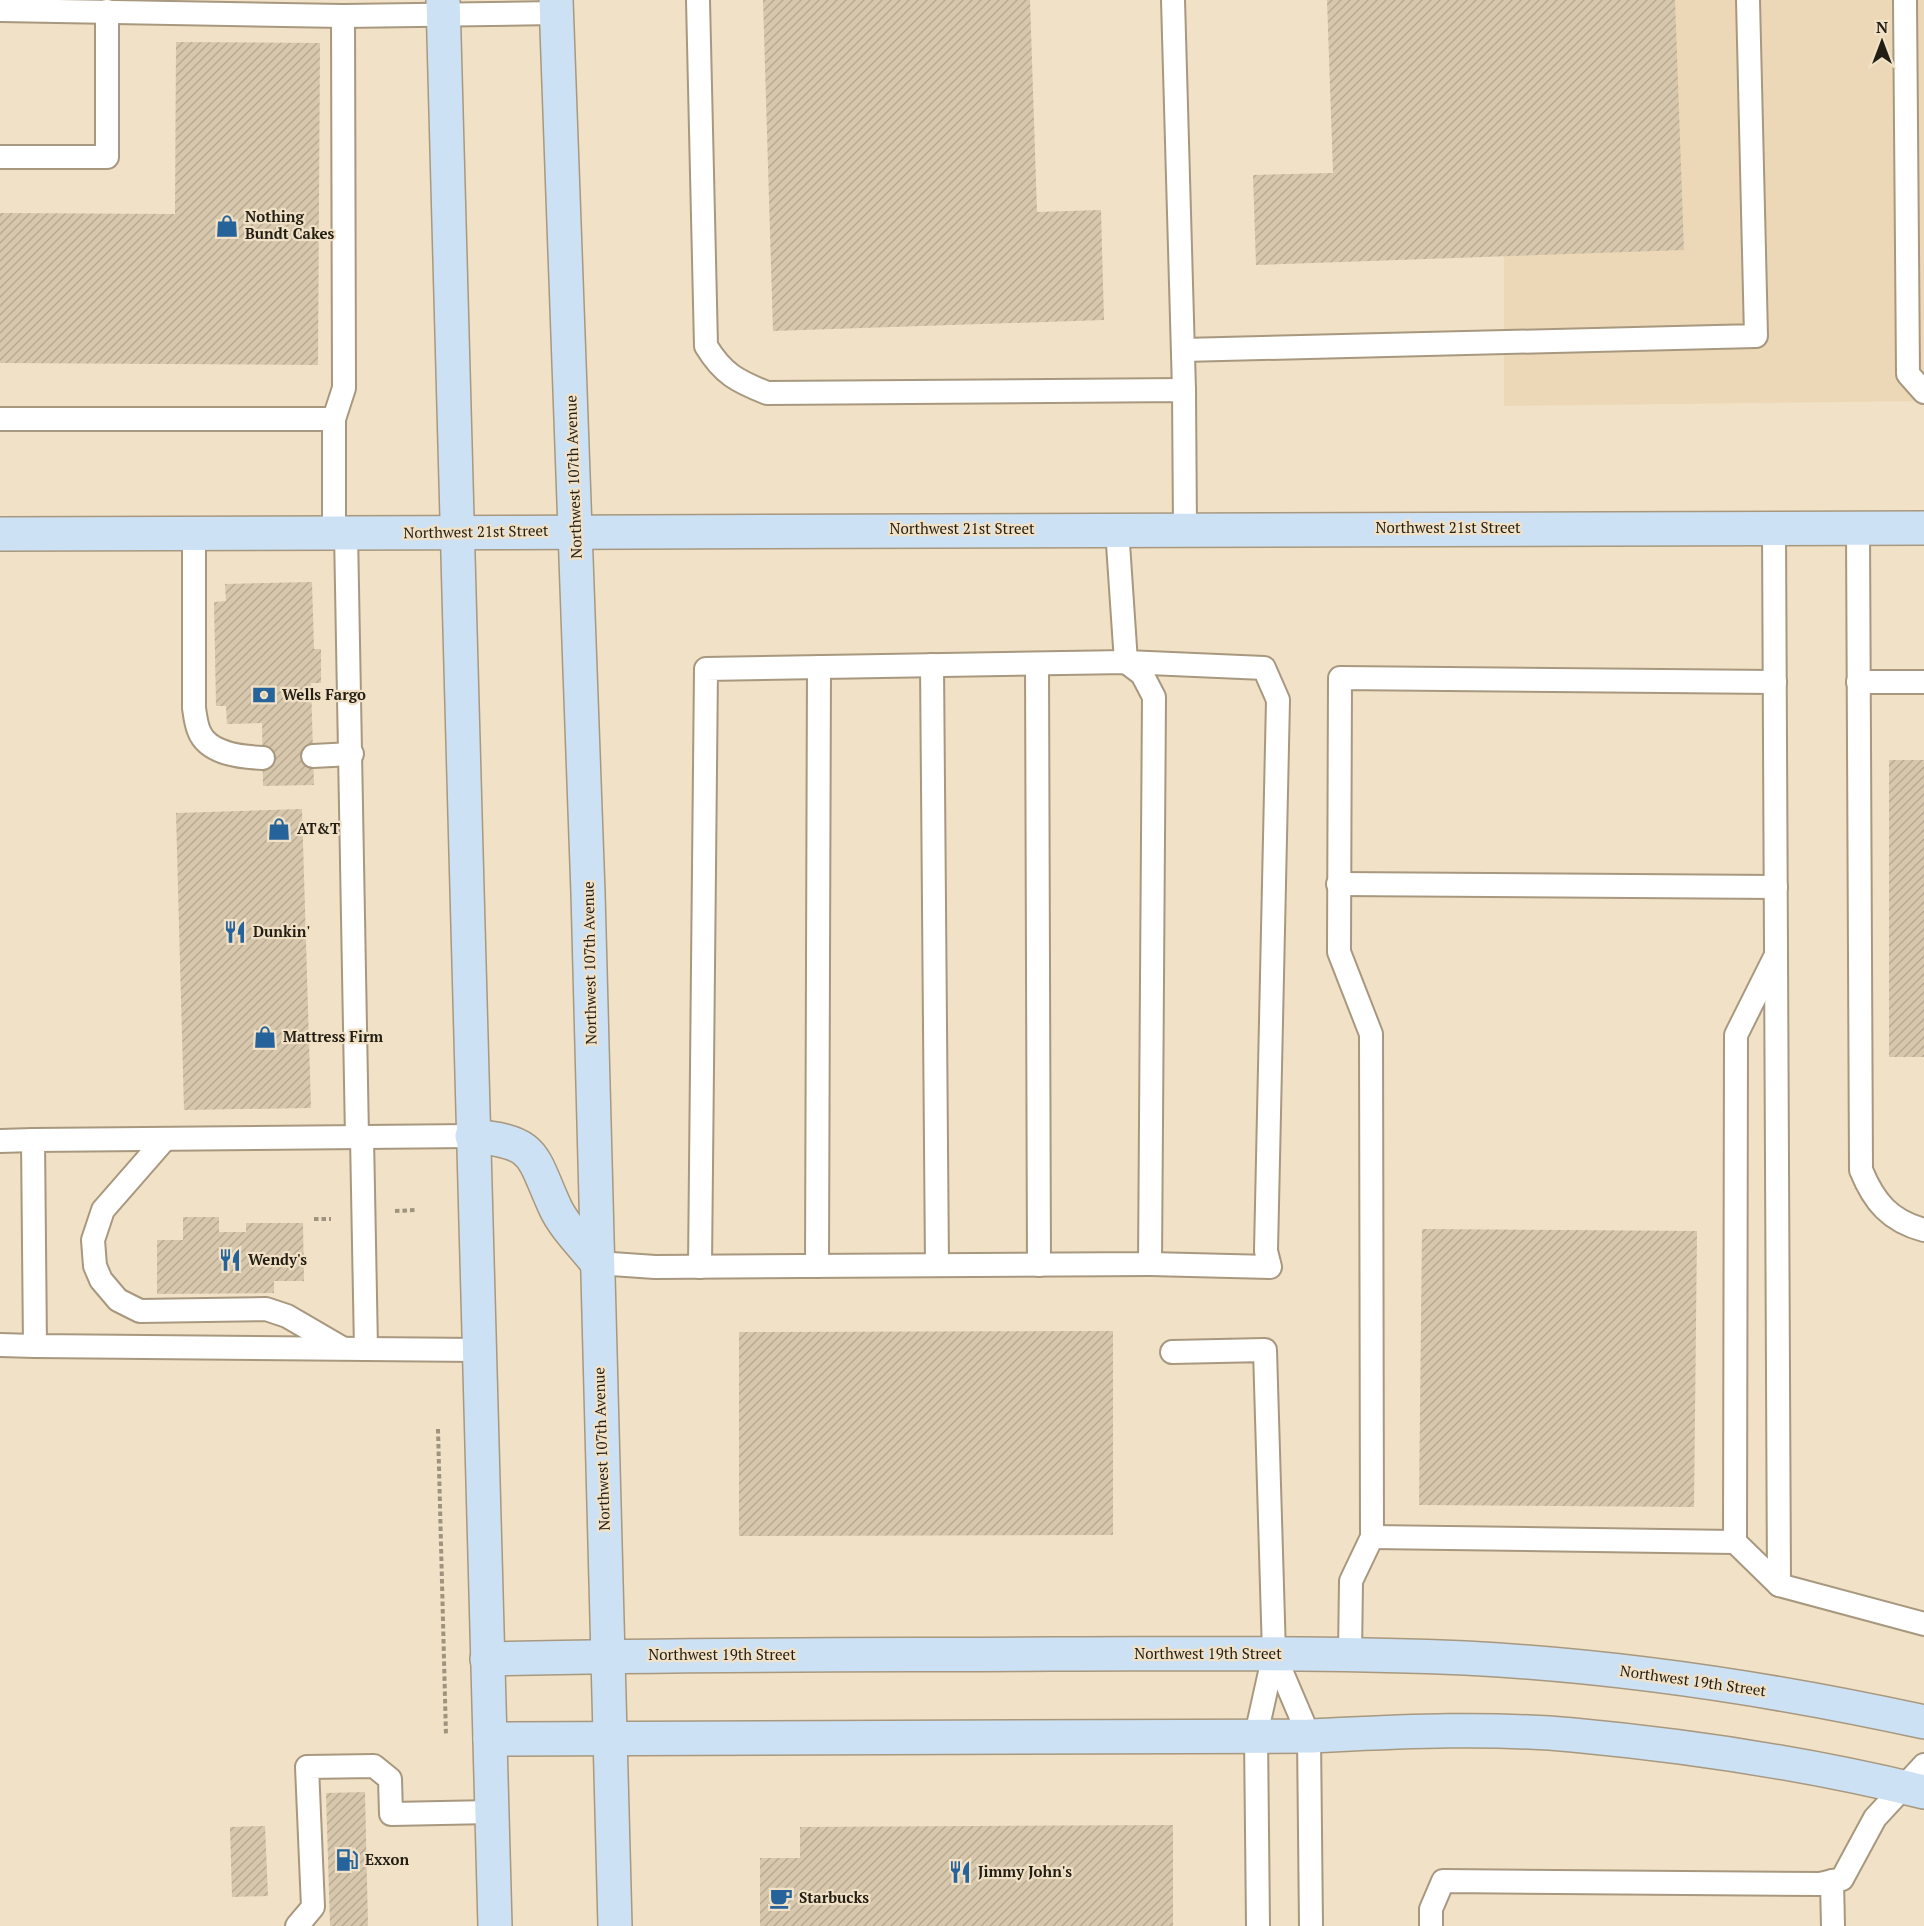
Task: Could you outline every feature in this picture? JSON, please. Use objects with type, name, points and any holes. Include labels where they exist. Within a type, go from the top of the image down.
[{"type":"street","name":"Northwest 107th Avenue","points":[[556,7],[577,530],[615,1926]]},
{"type":"street","points":[[444,8],[472,1136],[495,1926]]},
{"type":"street","name":"Northwest 21st Street","points":[[0,534],[1185,528],[1924,528]]},
{"type":"street","points":[[472,1136],[505,1139],[520,1146],[532,1157],[549,1188],[556,1209],[597,1263]]},
{"type":"street","name":"Northwest 19th Street","points":[[488,1659],[607,1656],[1274,1654],[1467,1658],[1605,1669],[1746,1687],[1924,1722]]},
{"type":"street","points":[[490,1739],[610,1736],[1309,1736],[1435,1731],[1572,1735],[1917,1781]]},
{"type":"lane","points":[[698,0],[706,346],[718,367],[739,382],[767,393],[1184,390]]},
{"type":"lane","points":[[1173,0],[1184,390],[1185,528]]},
{"type":"lane","points":[[1183,350],[1756,336],[1748,0]]},
{"type":"lane","points":[[1905,0],[1908,374],[1924,392]]},
{"type":"lane","points":[[0,10],[343,16],[444,8],[556,7]]},
{"type":"lane","points":[[0,157],[107,157],[107,11]]},
{"type":"lane","points":[[343,16],[344,388],[334,419],[352,754],[366,1349]]},
{"type":"lane","points":[[0,419],[334,419]]},
{"type":"lane","points":[[1774,528],[1779,1585]]},
{"type":"lane","points":[[1858,528],[1861,1170],[1870,1193],[1886,1212],[1906,1225],[1924,1230]]},
{"type":"lane","points":[[1117,529],[1126,662],[1142,674],[1154,697],[1150,1264]]},
{"type":"lane","points":[[194,533],[194,708],[199,732],[207,743],[225,753],[263,758]]},
{"type":"lane","points":[[597,1263],[700,1267],[1150,1264],[1270,1267],[1266,1239],[1278,700],[1264,668],[1126,662],[706,669],[700,1267]]},
{"type":"lane","points":[[1037,664],[1039,1265]]},
{"type":"lane","points":[[932,666],[937,1265]]},
{"type":"lane","points":[[817,1266],[819,667]]},
{"type":"lane","points":[[1350,1655],[1352,1581],[1372,1537],[1371,1034],[1339,952],[1340,678],[1775,682]]},
{"type":"lane","points":[[1858,682],[1924,682]]},
{"type":"lane","points":[[313,756],[352,754]]},
{"type":"lane","points":[[1338,884],[1776,887]]},
{"type":"lane","points":[[1735,1542],[1736,1035],[1776,956]]},
{"type":"lane","points":[[0,1141],[472,1136]]},
{"type":"lane","points":[[165,1138],[103,1210],[93,1240],[95,1266],[101,1280],[118,1300],[140,1311],[266,1309],[287,1316],[343,1349]]},
{"type":"lane","points":[[33,1140],[35,1346]]},
{"type":"lane","points":[[0,1345],[478,1350]]},
{"type":"lane","points":[[1172,1352],[1264,1350],[1274,1654],[1256,1735],[1258,1926]]},
{"type":"lane","points":[[1372,1537],[1735,1542],[1779,1585],[1924,1624]]},
{"type":"lane","points":[[1274,1654],[1309,1736],[1311,1926]]},
{"type":"lane","points":[[297,1926],[313,1907],[307,1767],[374,1766],[390,1779],[391,1814],[492,1812]]},
{"type":"lane","points":[[1431,1926],[1431,1909],[1443,1881],[1808,1884],[1842,1879],[1875,1818],[1917,1781]]},
{"type":"lane","points":[[1832,1881],[1833,1926]]},
{"type":"path","points":[[383,1212],[416,1210]]},
{"type":"path","points":[[438,1429],[446,1736]]},
{"type":"shaded area","points":[[1504,0],[1924,0],[1924,401],[1504,406]]},
{"type":"building","points":[[763,0],[1030,0],[1037,212],[1101,210],[1104,320],[773,331]]},
{"type":"building","points":[[1327,0],[1675,0],[1684,250],[1256,265],[1253,175],[1333,173]]},
{"type":"building","points":[[176,42],[320,43],[318,365],[0,363],[0,213],[175,214]]},
{"type":"building","name":"Wells Fargo","points":[[312,582],[314,649],[321,649],[321,683],[311,683],[314,785],[263,786],[262,723],[227,724],[226,706],[216,706],[214,602],[226,601],[225,584]]},
{"type":"building","points":[[1889,760],[1924,760],[1924,1057],[1889,1057]]},
{"type":"building","points":[[302,809],[311,1108],[184,1110],[176,813]]},
{"type":"building","name":"Wendy's","points":[[183,1217],[219,1217],[219,1232],[246,1232],[246,1223],[303,1223],[304,1281],[274,1281],[274,1293],[157,1294],[157,1240],[183,1240]]},
{"type":"building","points":[[1422,1229],[1697,1231],[1694,1507],[1419,1505]]},
{"type":"building","points":[[1113,1331],[1113,1535],[739,1536],[739,1332]]},
{"type":"building","name":"Exxon","points":[[365,1792],[368,1926],[330,1926],[326,1793]]},
{"type":"building","points":[[1173,1825],[1173,1926],[760,1926],[760,1858],[800,1858],[800,1827]]},
{"type":"building","points":[[265,1826],[268,1896],[232,1897],[230,1827]]},
{"type":"place","name":"Nothing Bundt Cakes","points":[[227,226]]},
{"type":"place","name":"Wells Fargo","points":[[264,695]]},
{"type":"place","name":"AT&T","points":[[279,829]]},
{"type":"place","name":"Dunkin'","points":[[235,932]]},
{"type":"place","name":"Mattress Firm","points":[[265,1037]]},
{"type":"place","name":"Wendy's","points":[[230,1260]]},
{"type":"place","name":"Exxon","points":[[347,1860]]},
{"type":"place","name":"Jimmy John's","points":[[960,1872]]},
{"type":"place","name":"Starbucks","points":[[781,1898]]}]
